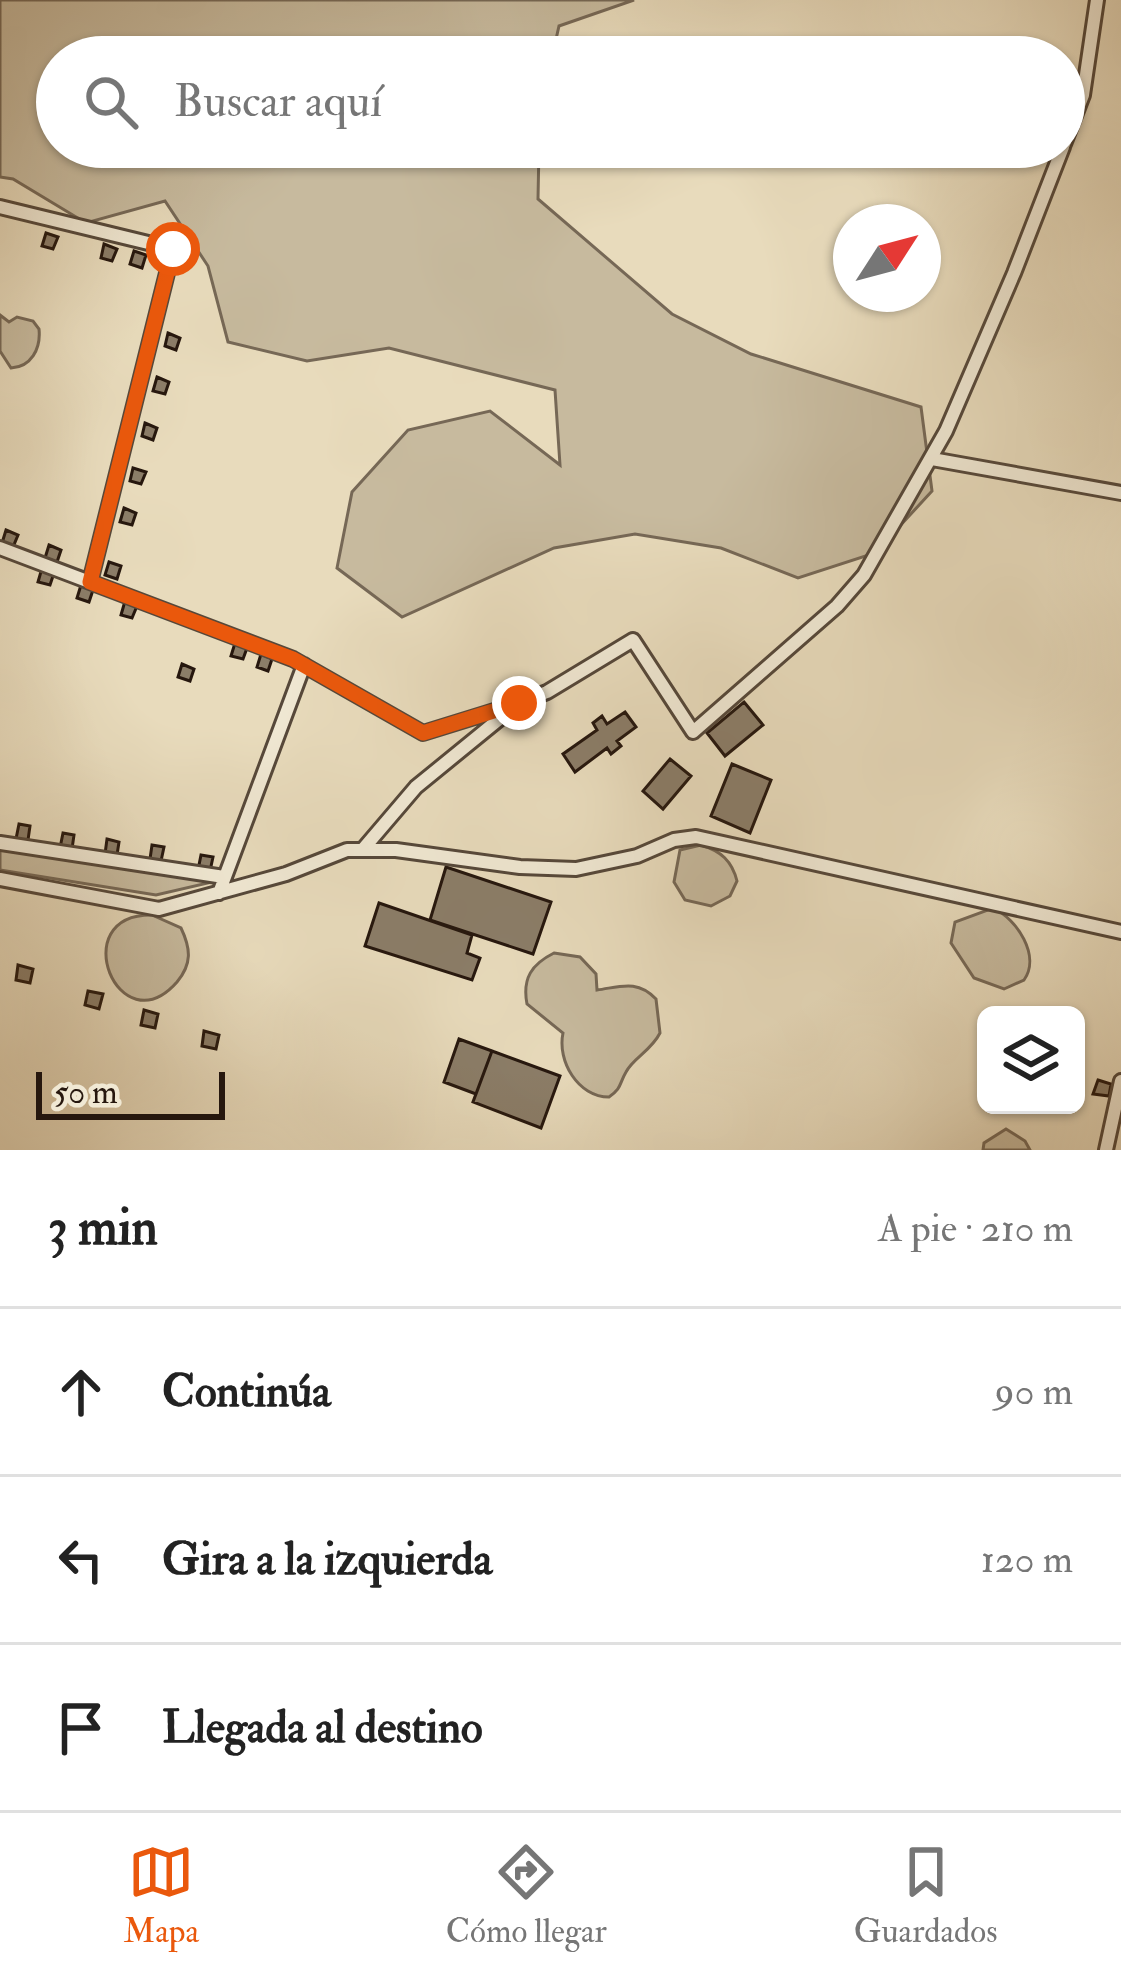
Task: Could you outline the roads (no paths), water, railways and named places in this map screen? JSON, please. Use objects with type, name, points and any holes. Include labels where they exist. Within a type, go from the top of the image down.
[{"type":"lane","points":[[1085,81],[1097,0]]},
{"type":"lane","points":[[0,548],[304,665],[423,733],[519,703],[566,682],[633,640],[693,732],[864,575],[932,459],[1055,168]]},
{"type":"lane","points":[[0,207],[173,249],[90,582]]},
{"type":"lane","points":[[932,459],[1121,493]]},
{"type":"lane","points":[[219,892],[304,665]]},
{"type":"lane","points":[[364,848],[416,787],[519,703]]},
{"type":"lane","points":[[0,879],[159,909],[286,874],[347,850],[576,869],[696,837],[1121,932]]},
{"type":"lane","points":[[0,843],[224,877]]},
{"type":"lane","points":[[1106,1150],[1121,1081]]}]
